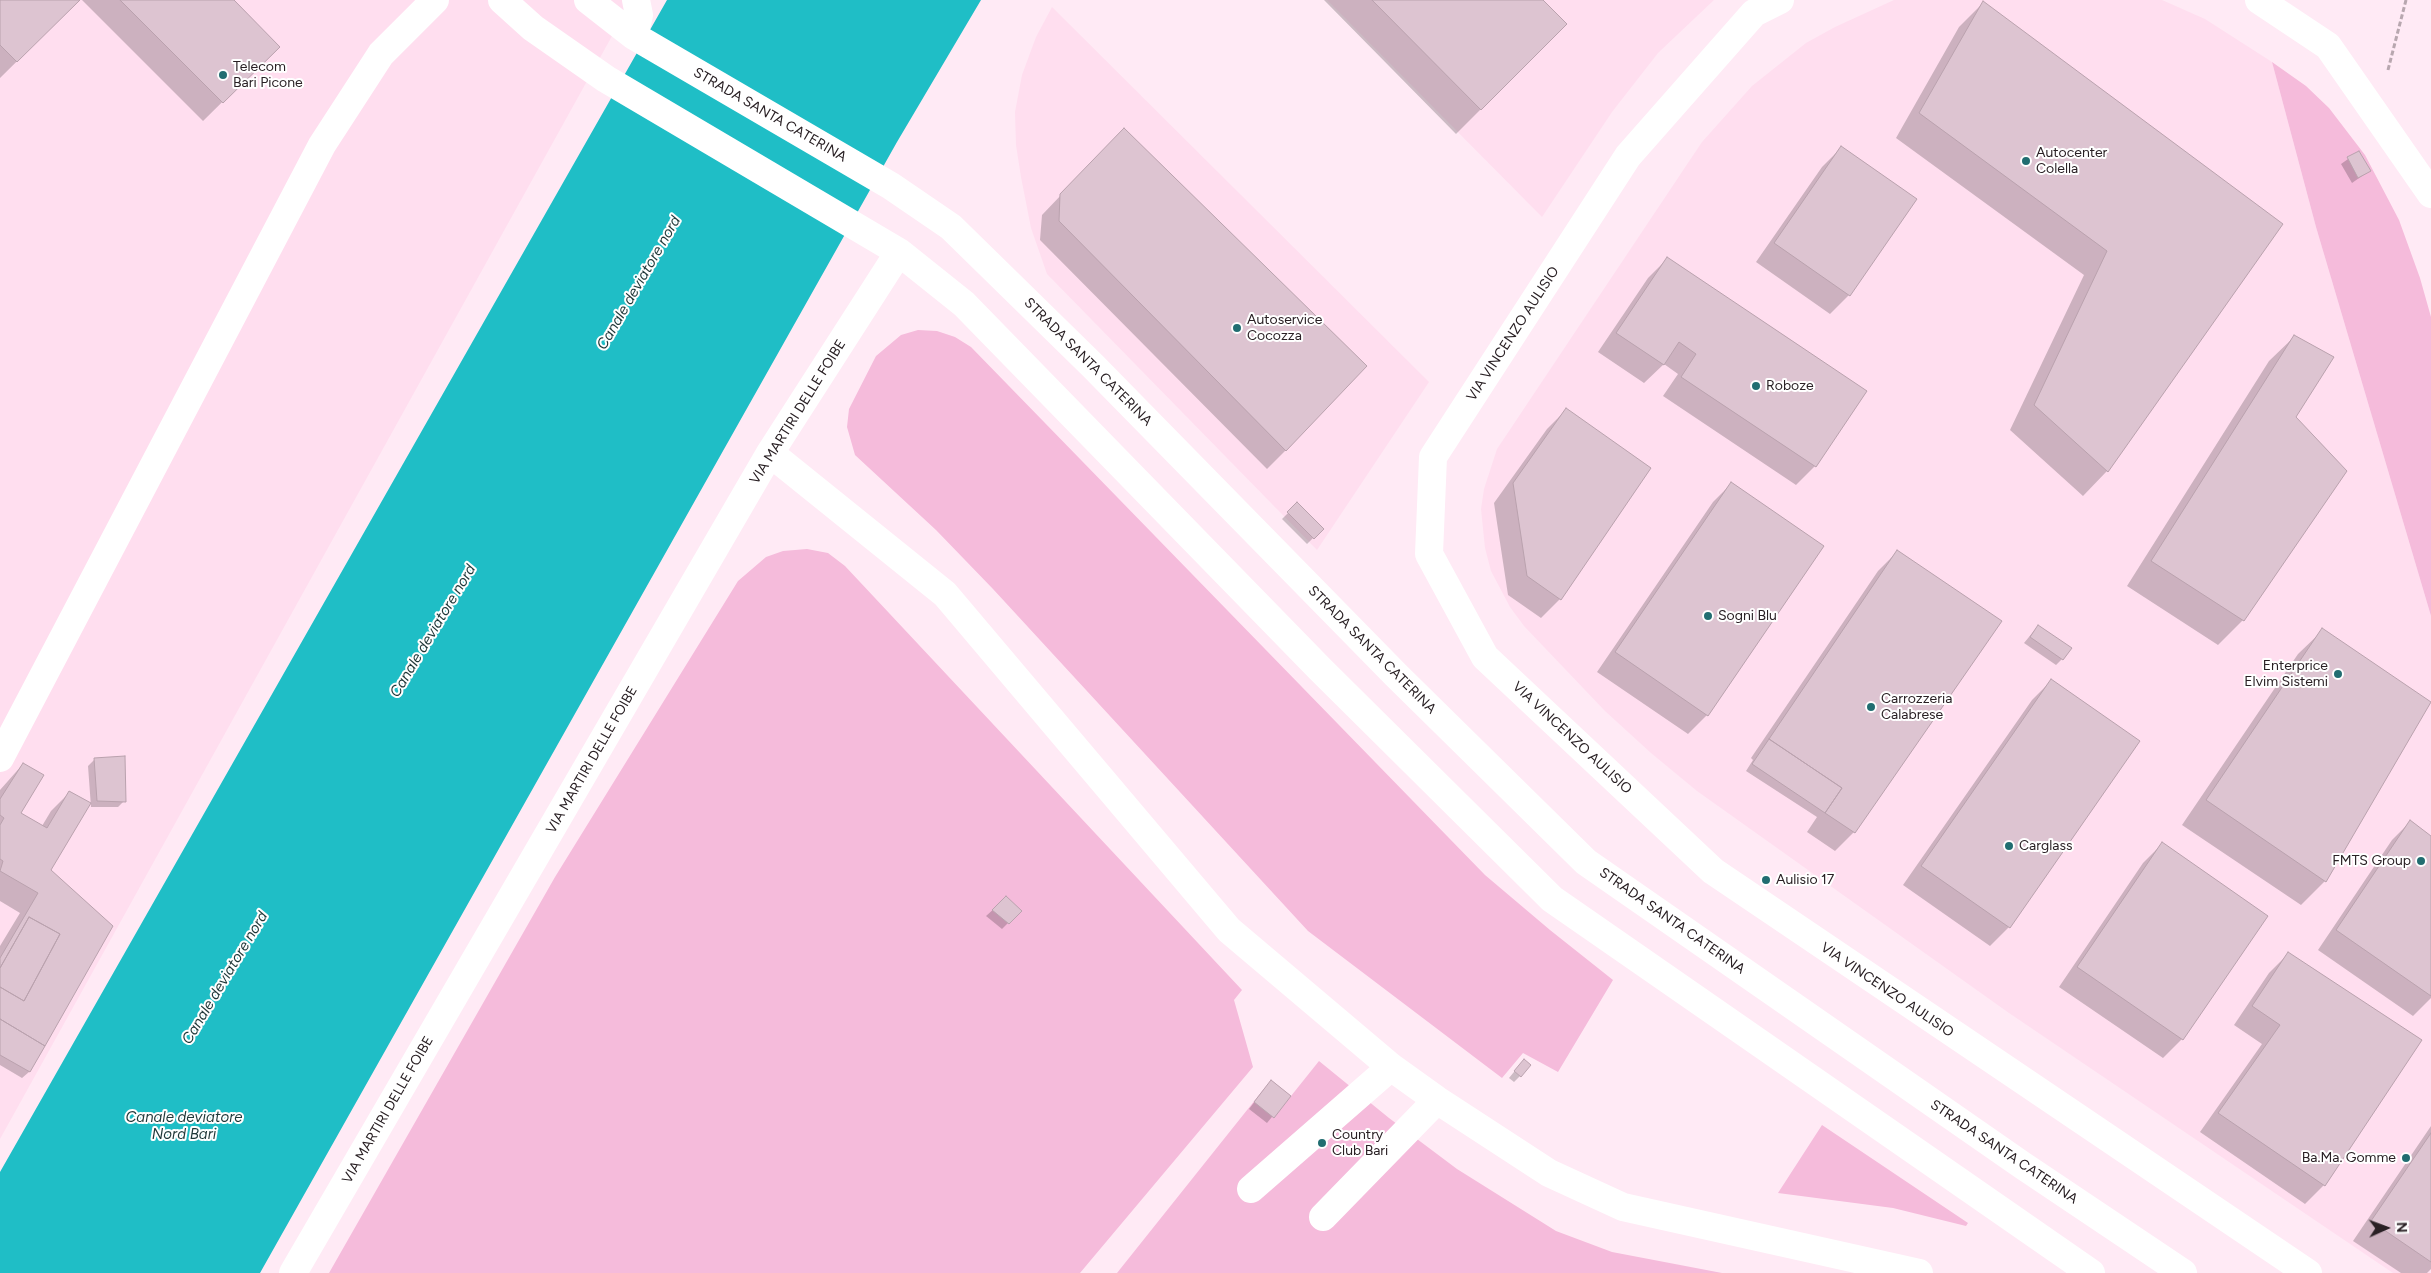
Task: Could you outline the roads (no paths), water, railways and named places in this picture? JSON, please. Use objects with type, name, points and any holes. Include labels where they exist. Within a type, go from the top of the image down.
[{"type":"street","points":[[0,758],[322,145],[381,54],[435,0]]},
{"type":"street","points":[[502,0],[533,28],[606,79],[899,252],[964,304],[1320,669],[1552,899],[2091,1273]]},
{"type":"street","name":"STRADA SANTA CATERINA","points":[[588,0],[634,36],[891,186],[958,234],[1093,366],[1396,675],[1586,862],[2022,1165],[2183,1273]]},
{"type":"street","points":[[634,36],[639,15],[636,0]]},
{"type":"street","name":"VIA VINCENZO AULISIO","points":[[1780,0],[1754,13],[1628,156],[1433,457],[1429,554],[1485,657],[1713,871],[2308,1273]]},
{"type":"street","points":[[2259,0],[2328,46],[2431,194]]},
{"type":"street","name":"VIA MARTIRI DELLE FOIBE","points":[[293,1273],[770,453],[899,252]]},
{"type":"street","points":[[770,453],[946,594],[1229,930],[1391,1067],[1437,1100],[1550,1173],[1623,1206],[1919,1273]]},
{"type":"street","points":[[1251,1189],[1391,1067]]},
{"type":"street","points":[[1323,1217],[1437,1100]]},
{"type":"water","name":"Canale deviatore Nord Bari","points":[[667,0],[981,0],[897,142],[260,1273],[0,1273],[0,1172]]},
{"type":"place","name":"Telecom Bari Picone","points":[[223,75]]},
{"type":"place","name":"Autocenter Colella","points":[[2026,161]]},
{"type":"place","name":"Autoservice Cocozza","points":[[1237,328]]},
{"type":"place","name":"Roboze","points":[[1756,386]]},
{"type":"place","name":"Sogni Blu","points":[[1708,616]]},
{"type":"place","name":"Enterprice Elvim Sistemi","points":[[2338,674]]},
{"type":"place","name":"Carrozzeria Calabrese","points":[[1871,707]]},
{"type":"place","name":"Carglass","points":[[2009,846]]},
{"type":"place","name":"FMTS Group","points":[[2421,861]]},
{"type":"place","name":"Aulisio 17","points":[[1766,880]]},
{"type":"place","name":"Country Club Bari","points":[[1322,1143]]},
{"type":"place","name":"Ba.Ma. Gomme","points":[[2406,1158]]},
{"type":"water label","name":"Canale deviatore nord","points":[[639,283]]},
{"type":"water label","name":"Canale deviatore nord","points":[[433,631]]},
{"type":"water label","name":"Canale deviatore nord","points":[[225,978]]}]
